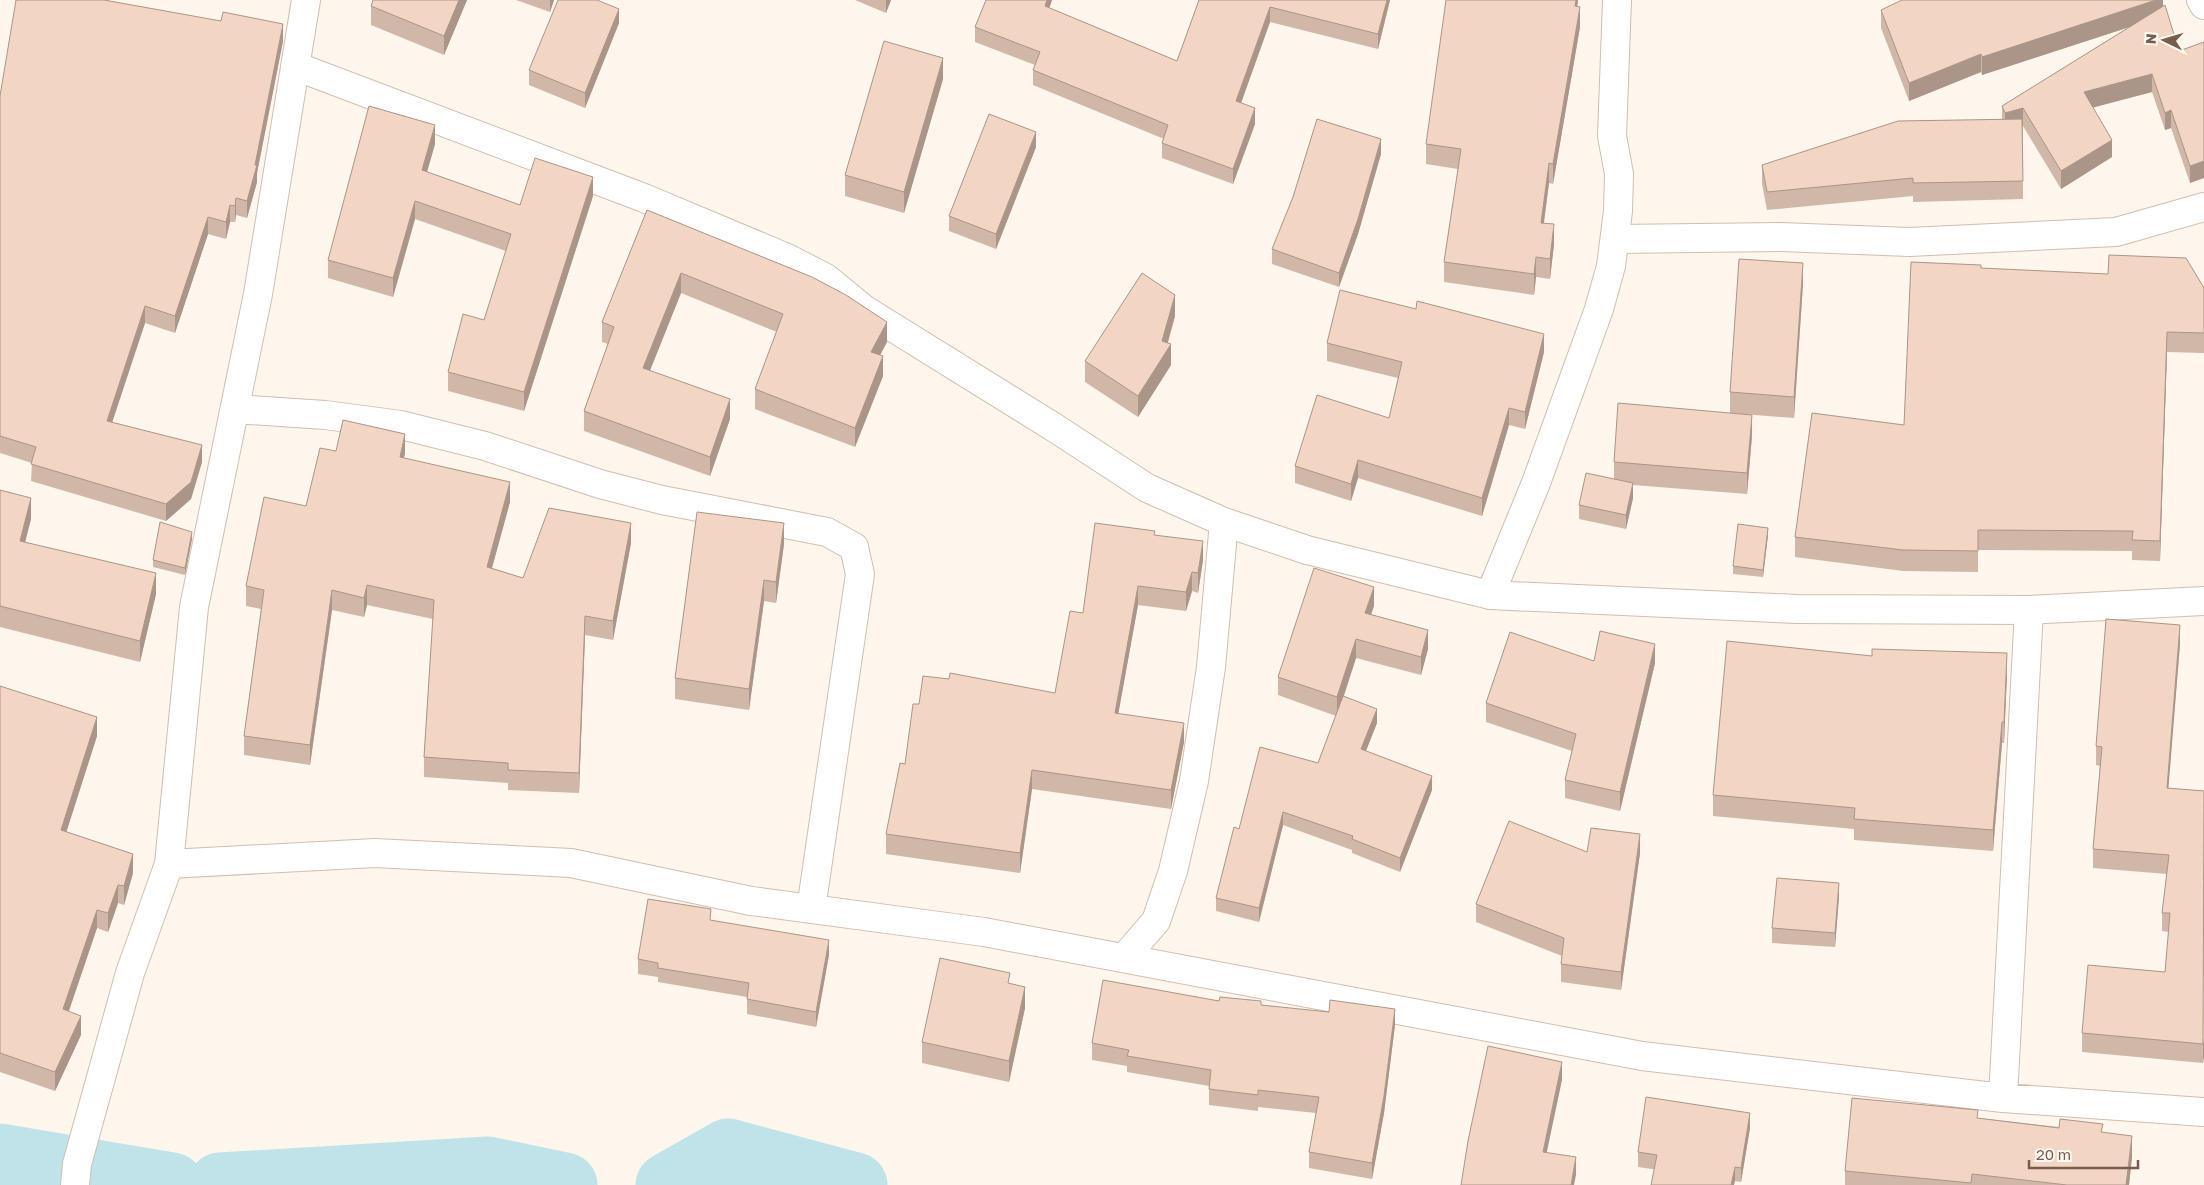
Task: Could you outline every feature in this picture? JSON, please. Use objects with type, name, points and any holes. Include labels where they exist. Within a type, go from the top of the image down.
[{"type":"street","points":[[76,1174],[130,973],[169,864],[194,607],[258,294],[306,0]]},
{"type":"street","points":[[1490,595],[1536,483],[1599,309],[1610,266],[1618,212],[1619,174],[1612,136],[1617,0]]},
{"type":"street","points":[[2201,0],[2204,5]]},
{"type":"street","points":[[296,66],[644,198],[787,258],[826,278],[866,310],[1147,488],[1224,522],[1307,550],[1490,595],[1797,610],[2029,610],[2204,601]]},
{"type":"street","points":[[1615,240],[1734,237],[1909,242],[2116,232],[2204,207]]},
{"type":"street","points":[[235,409],[325,415],[401,425],[485,446],[600,484],[662,500],[827,532],[854,547],[860,574],[811,909]]},
{"type":"street","points":[[1124,958],[1156,921],[1173,872],[1194,781],[1210,667],[1224,522]]},
{"type":"street","points":[[2004,1098],[2029,610]]},
{"type":"street","points":[[169,864],[374,854],[571,863],[751,901],[984,932],[1642,1056],[2004,1098],[2204,1112]]},
{"type":"building","points":[[16,0],[104,0],[221,21],[223,12],[283,24],[255,165],[257,165],[247,201],[236,198],[235,206],[230,205],[226,222],[208,217],[175,316],[145,306],[107,421],[202,445],[191,482],[166,504],[31,464],[36,447],[0,436],[0,96]]},
{"type":"building","points":[[373,0],[459,0],[444,36],[371,6]]},
{"type":"building","points":[[558,0],[597,0],[619,9],[585,93],[529,70]]},
{"type":"building","points":[[986,0],[1047,0],[1045,6],[1177,61],[1199,0],[1387,0],[1378,34],[1270,7],[1236,101],[1255,108],[1233,169],[1162,143],[1168,125],[1033,70],[1040,52],[975,27]]},
{"type":"building","points":[[1446,0],[1576,0],[1575,6],[1580,7],[1553,164],[1549,163],[1541,223],[1554,224],[1550,259],[1536,257],[1534,274],[1444,262],[1461,149],[1426,144]]},
{"type":"building","points":[[1902,0],[2156,0],[1982,57],[1981,54],[1909,83],[1881,10]]},
{"type":"building","points":[[2165,5],[2179,51],[2204,42],[2204,161],[2190,166],[2171,110],[2165,113],[2152,74],[2084,92],[2112,140],[2061,171],[2023,108],[2005,113],[2002,106]]},
{"type":"building","points":[[884,41],[943,58],[904,192],[845,175]]},
{"type":"building","points":[[369,106],[435,125],[422,170],[520,205],[535,158],[593,177],[524,392],[448,372],[463,314],[484,320],[511,234],[415,201],[393,278],[328,260]]},
{"type":"building","points":[[989,114],[1036,132],[996,234],[949,216]]},
{"type":"building","points":[[1317,119],[1381,139],[1358,219],[1339,273],[1272,249],[1293,197]]},
{"type":"building","points":[[2022,119],[2023,181],[1913,183],[1913,178],[1767,192],[1762,165],[1898,121]]},
{"type":"building","points":[[647,210],[812,277],[846,295],[887,322],[871,352],[883,356],[855,428],[755,389],[783,314],[681,273],[643,368],[730,399],[710,457],[584,411],[614,327],[602,322]]},
{"type":"building","points":[[2109,255],[2186,258],[2204,288],[2204,333],[2167,332],[2160,541],[2132,540],[2133,531],[1978,530],[1978,551],[1903,550],[1795,537],[1812,413],[1904,425],[1911,262],[1981,265],[1981,268],[2108,274]]},
{"type":"building","points":[[1739,259],[1803,263],[1794,397],[1730,392]]},
{"type":"building","points":[[1142,273],[1175,295],[1162,341],[1171,344],[1138,396],[1085,361]]},
{"type":"building","points":[[1340,290],[1416,309],[1417,301],[1544,334],[1525,412],[1509,408],[1482,498],[1358,460],[1351,484],[1295,466],[1317,395],[1389,418],[1402,362],[1327,343]]},
{"type":"building","points":[[1618,403],[1752,415],[1747,473],[1614,462]]},
{"type":"building","points":[[343,420],[405,434],[400,457],[510,482],[487,567],[523,578],[549,508],[631,523],[613,621],[585,616],[579,773],[508,770],[508,763],[424,757],[434,600],[367,585],[364,598],[332,590],[310,745],[244,736],[264,590],[246,586],[264,497],[306,506],[320,448],[336,451]]},
{"type":"building","points":[[1586,473],[1633,483],[1626,515],[1579,505]]},
{"type":"building","points":[[0,490],[31,498],[20,541],[156,573],[140,641],[0,606]]},
{"type":"building","points":[[697,512],[784,523],[776,582],[764,580],[749,689],[675,678]]},
{"type":"building","points":[[160,522],[192,532],[185,568],[153,560]]},
{"type":"building","points":[[1095,523],[1155,531],[1154,535],[1203,541],[1198,573],[1192,572],[1186,592],[1138,586],[1115,713],[1184,723],[1171,790],[1032,770],[1020,853],[886,834],[900,763],[905,764],[913,704],[919,704],[923,676],[949,679],[950,673],[1055,693],[1070,611],[1083,613]]},
{"type":"building","points":[[1738,524],[1768,528],[1763,570],[1733,566]]},
{"type":"building","points":[[1314,568],[1374,587],[1365,613],[1428,630],[1421,657],[1356,639],[1337,697],[1278,677]]},
{"type":"building","points":[[2106,619],[2180,625],[2167,788],[2204,791],[2203,1044],[2082,1033],[2088,965],[2165,972],[2170,913],[2162,913],[2169,855],[2093,849],[2102,747],[2096,746]]},
{"type":"building","points":[[1600,631],[1655,644],[1620,792],[1565,780],[1576,734],[1486,703],[1510,632],[1594,661]]},
{"type":"building","points":[[1727,641],[1872,656],[1872,649],[2007,653],[2004,722],[2002,722],[1993,830],[1854,819],[1855,808],[1713,795]]},
{"type":"building","points":[[0,686],[97,717],[61,830],[133,854],[124,886],[118,885],[108,913],[97,910],[63,1009],[81,1016],[55,1072],[0,1053]]},
{"type":"building","points":[[1343,696],[1377,709],[1361,749],[1432,776],[1400,858],[1352,839],[1353,836],[1283,812],[1259,908],[1216,898],[1234,827],[1239,829],[1260,747],[1318,763]]},
{"type":"building","points":[[1509,821],[1587,852],[1591,828],[1640,834],[1621,972],[1561,964],[1564,938],[1476,904]]},
{"type":"building","points":[[1777,878],[1839,883],[1835,933],[1772,928]]},
{"type":"building","points":[[648,899],[711,909],[710,920],[829,940],[816,1012],[747,999],[749,983],[658,968],[658,963],[638,959]]},
{"type":"building","points":[[940,958],[1010,973],[1008,983],[1025,987],[1009,1061],[922,1042]]},
{"type":"building","points":[[1103,980],[1219,1001],[1220,997],[1261,1001],[1261,1005],[1329,1012],[1330,1000],[1395,1009],[1384,1096],[1372,1163],[1309,1152],[1319,1097],[1258,1090],[1258,1095],[1209,1089],[1211,1070],[1127,1056],[1129,1050],[1092,1043]]},
{"type":"building","points":[[1488,1046],[1562,1062],[1543,1152],[1576,1157],[1571,1185],[1461,1185],[1468,1141]]},
{"type":"building","points":[[1646,1097],[1750,1113],[1741,1168],[1735,1167],[1731,1185],[1651,1185],[1657,1155],[1638,1152]]},
{"type":"building","points":[[1852,1098],[1978,1110],[1977,1118],[2059,1128],[2060,1119],[2103,1124],[2101,1132],[2132,1136],[2126,1185],[2067,1185],[1972,1174],[1971,1183],[1845,1171]]},
{"type":"waterway","points":[[668,1185],[728,1151],[855,1185]]},
{"type":"waterway","points":[[0,1156],[172,1185]]},
{"type":"waterway","points":[[220,1185],[488,1169],[565,1185]]}]
